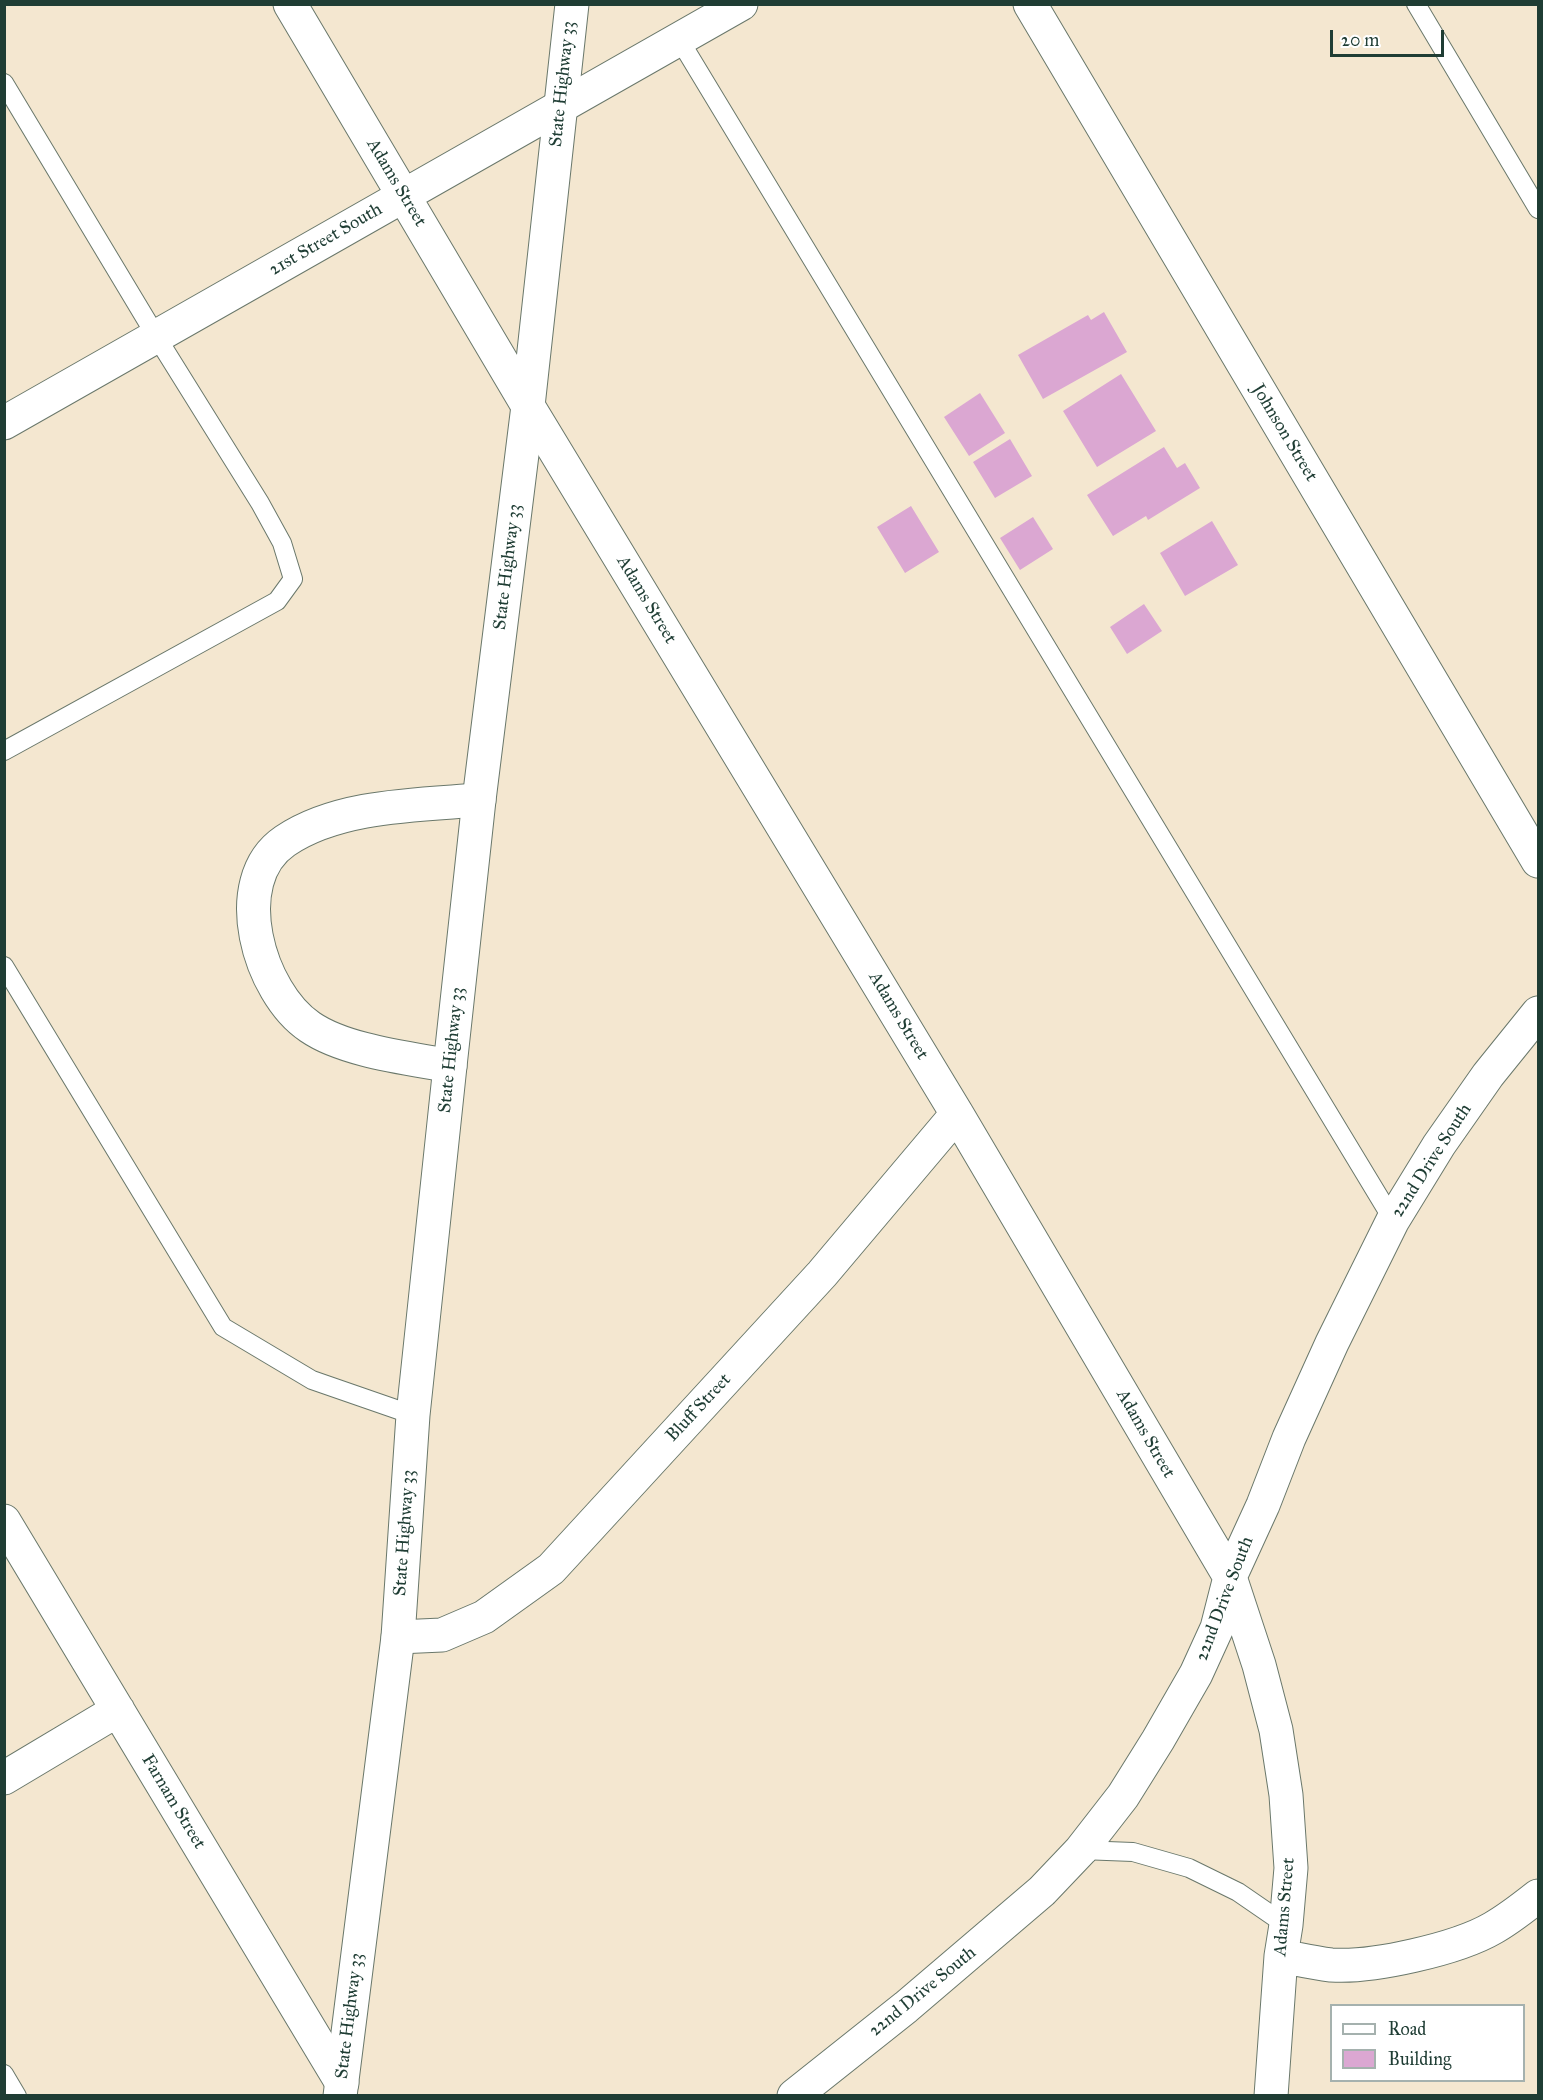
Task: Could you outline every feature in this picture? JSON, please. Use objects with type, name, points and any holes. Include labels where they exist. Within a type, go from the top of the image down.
[{"type":"street","name":"Adams Street","points":[[290,4],[528,406],[957,1114],[1230,1577],[1259,1665],[1276,1730],[1286,1795],[1291,1868],[1271,2096]]},
{"type":"street","name":"State Highway 33","points":[[341,2089],[398,1637],[413,1415],[450,1066],[479,800],[528,406],[572,4]]},
{"type":"street","name":"21st Street South","points":[[4,423],[741,4]]},
{"type":"street","name":"Johnson Street","points":[[1030,4],[1539,861]]},
{"type":"street","points":[[450,1066],[337,1041],[310,1027],[291,1011],[275,988],[264,963],[253,914],[256,882],[264,861],[284,842],[323,822],[393,808],[479,800]]},
{"type":"street","name":"22nd Drive South","points":[[794,2096],[976,1949],[1042,1890],[1081,1850],[1123,1796],[1196,1674],[1217,1628],[1230,1577],[1332,1343],[1394,1220],[1445,1137],[1488,1075],[1539,1013]]},
{"type":"street","name":"Bluff Street","points":[[398,1637],[442,1635],[484,1617],[551,1569],[822,1274],[957,1114]]},
{"type":"street","name":"Farnam Street","points":[[4,1521],[341,2089]]},
{"type":"street","points":[[4,1778],[118,1710]]},
{"type":"street","points":[[1283,1941],[1331,1965],[1365,1965],[1409,1957],[1453,1944],[1491,1929],[1539,1896]]},
{"type":"lane","points":[[1416,4],[1539,209]]},
{"type":"lane","points":[[679,39],[1394,1220]]},
{"type":"lane","points":[[4,82],[156,336],[260,503],[282,543],[293,579],[277,601],[4,751]]},
{"type":"lane","points":[[4,966],[223,1327],[312,1380],[413,1415]]},
{"type":"lane","points":[[1081,1850],[1133,1852],[1189,1868],[1238,1892],[1283,1941]]},
{"type":"lane","points":[[4,2074],[17,2096]]},
{"type":"building","points":[[1104,312],[1127,352],[1043,399],[1018,355],[1088,315],[1091,320]]},
{"type":"building","points":[[1121,374],[1156,431],[1097,467],[1063,411]]},
{"type":"building","points":[[980,393],[1005,433],[969,456],[944,417]]},
{"type":"building","points":[[1010,439],[1032,476],[995,498],[973,462]]},
{"type":"building","points":[[1164,447],[1177,468],[1185,463],[1200,488],[1148,520],[1146,516],[1113,536],[1087,495]]},
{"type":"building","points":[[911,506],[939,552],[905,573],[877,527]]},
{"type":"building","points":[[1033,517],[1053,549],[1020,570],[1000,538]]},
{"type":"building","points":[[1212,521],[1238,565],[1185,596],[1160,553]]},
{"type":"building","points":[[1144,604],[1162,631],[1127,654],[1110,627]]}]
